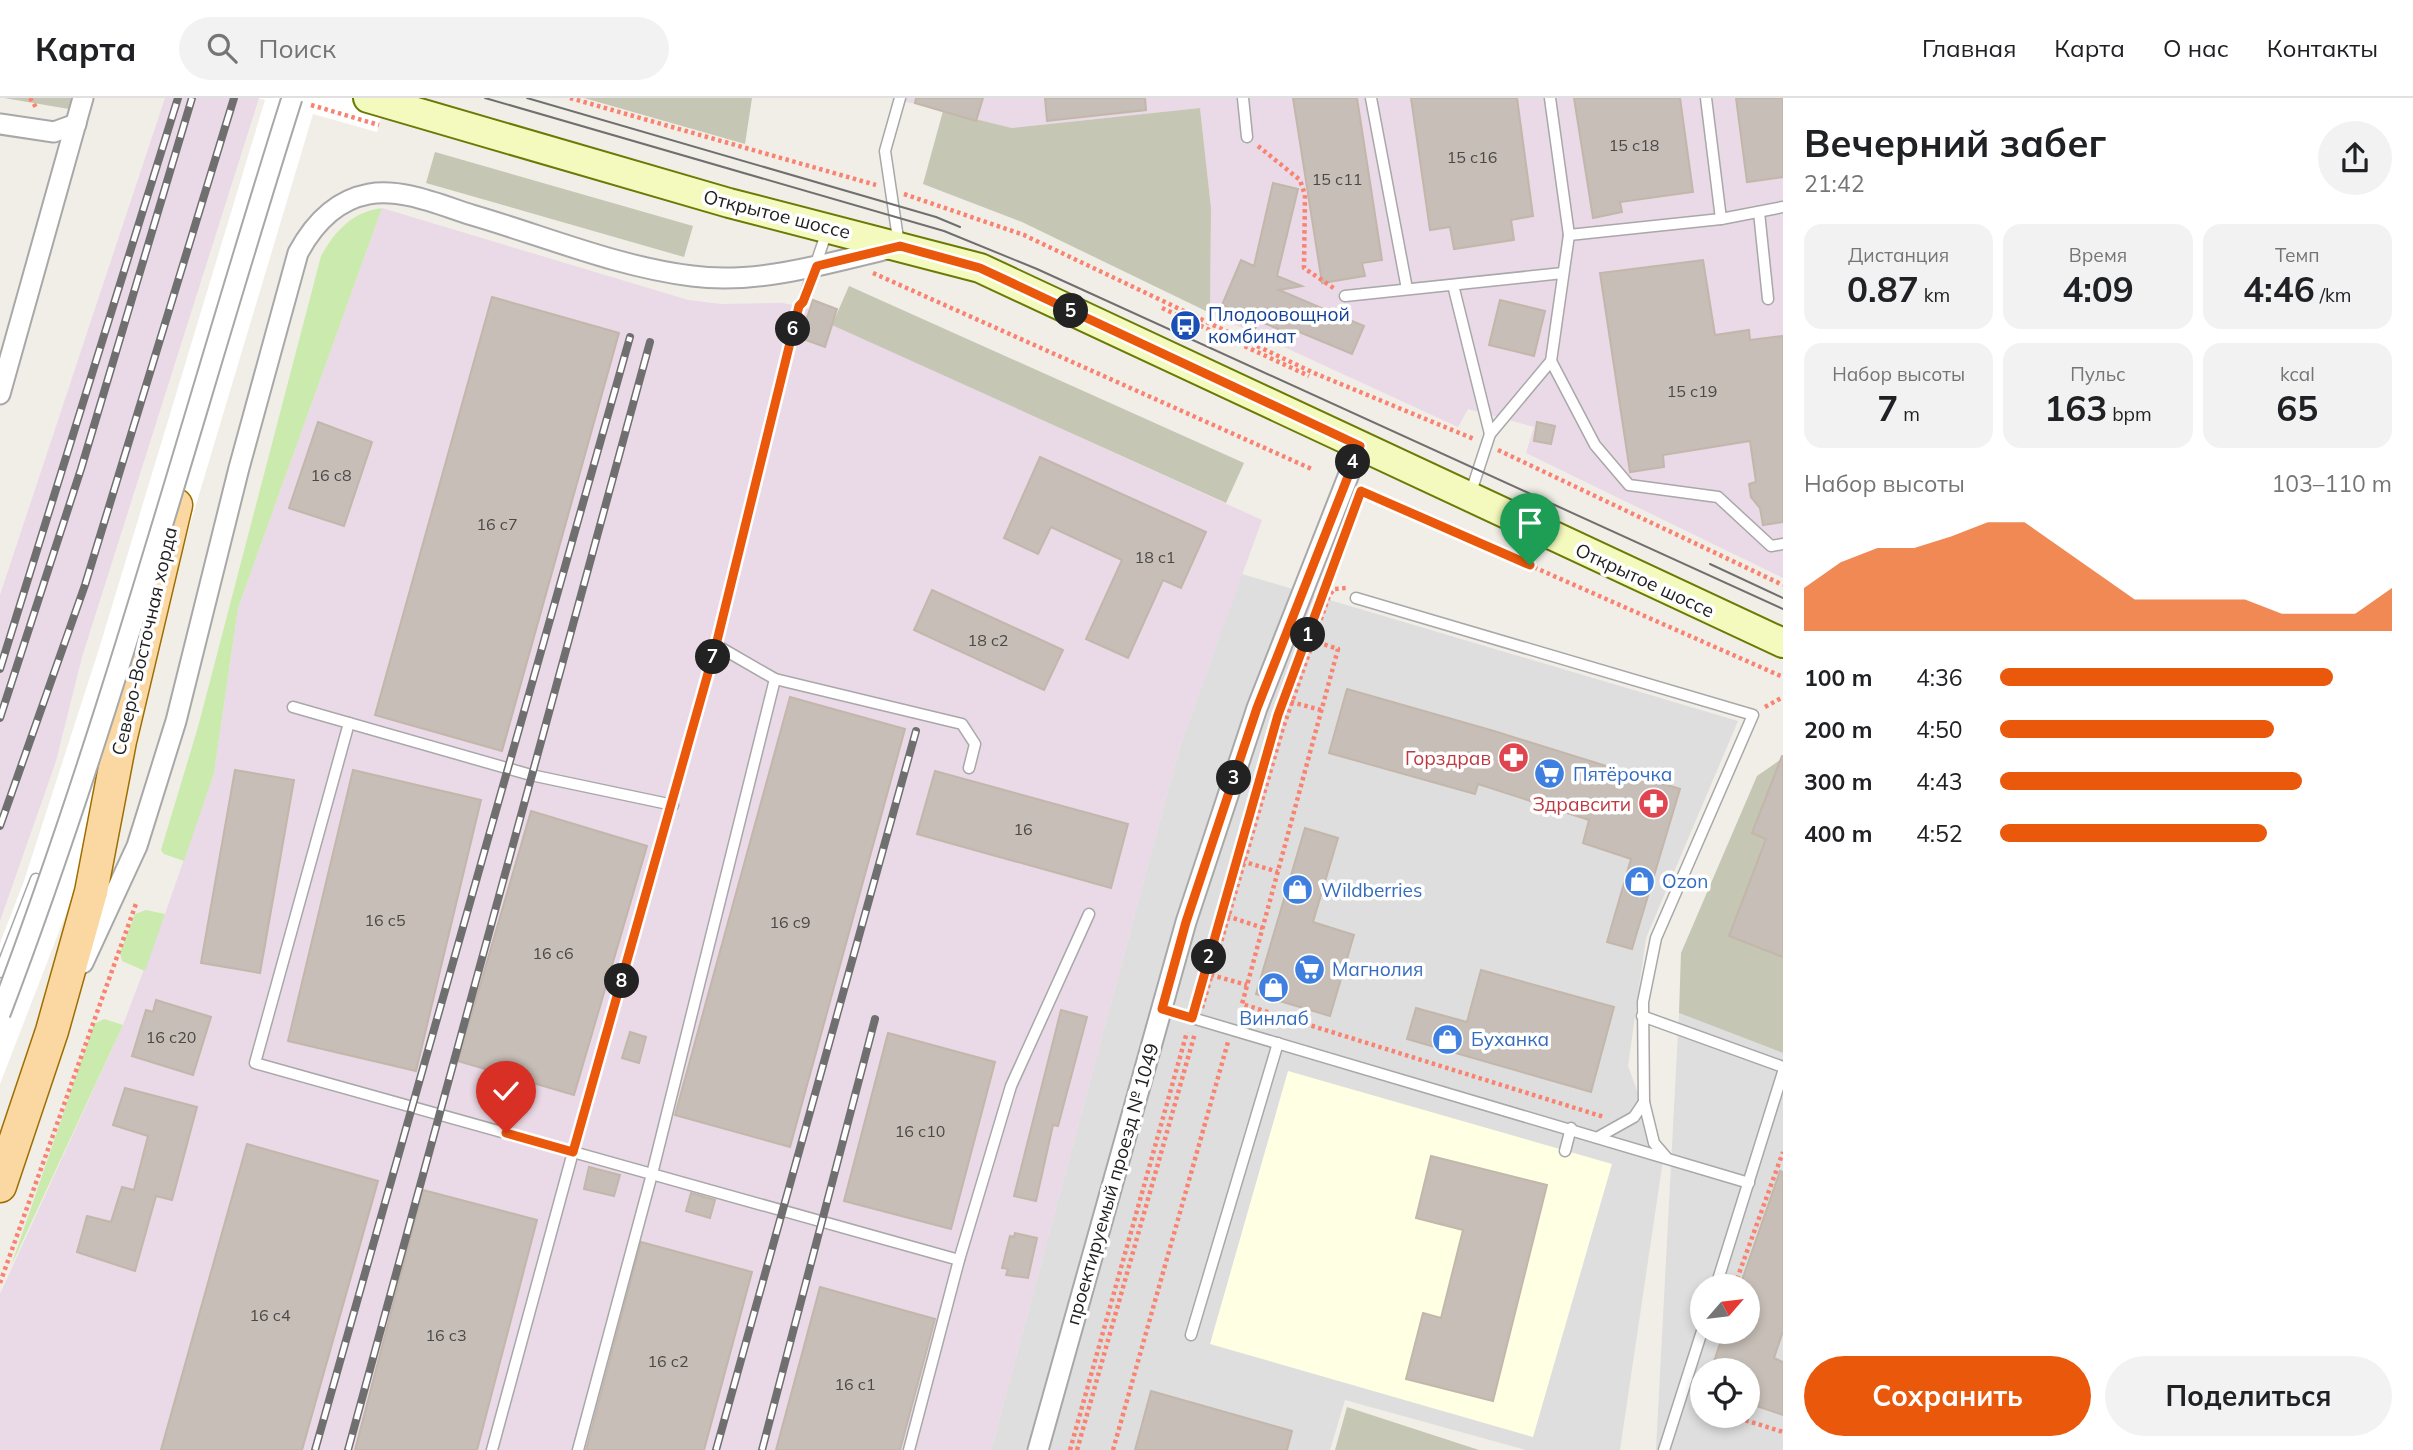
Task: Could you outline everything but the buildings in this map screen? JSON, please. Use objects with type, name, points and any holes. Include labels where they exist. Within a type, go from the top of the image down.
[{"type":"main road","name":"Северо-Восточная хорда","points":[[0,1186],[52,1031],[91,892],[120,741],[183,472],[296,99]]},
{"type":"main road","name":"Открытое шоссе","points":[[377,108],[980,268],[1469,499],[1783,643]]},
{"type":"street","points":[[0,394],[83,98]]},
{"type":"street","name":"Северо-Восточная хорда","points":[[0,1014],[48,889],[296,99]]},
{"type":"street","points":[[0,124],[54,132],[76,124]]},
{"type":"street","points":[[52,1031],[137,846],[176,720],[239,468],[294,266],[310,230],[345,202],[367,194],[387,193],[453,209],[656,270],[724,279],[817,266],[900,246]]},
{"type":"street","name":"проектируемый проезд № 1049","points":[[1038,1450],[1186,922],[1257,708],[1360,446]]},
{"type":"lane","points":[[900,98],[885,151],[900,246]]},
{"type":"lane","points":[[1243,98],[1247,137]]},
{"type":"lane","points":[[1371,98],[1407,289]]},
{"type":"lane","points":[[1469,499],[1490,434],[1551,361],[1569,235],[1550,98]]},
{"type":"lane","points":[[1706,98],[1721,219]]},
{"type":"lane","points":[[1569,235],[1721,219],[1783,207]]},
{"type":"lane","points":[[1759,212],[1768,299]]},
{"type":"lane","points":[[492,1450],[716,645],[799,306],[817,266],[828,227]]},
{"type":"lane","points":[[1345,296],[1563,273]]},
{"type":"lane","points":[[1453,285],[1490,434]]},
{"type":"lane","points":[[1551,361],[1595,445],[1629,485],[1718,497],[1770,546],[1783,544]]},
{"type":"lane","points":[[1356,598],[1753,715],[1656,937],[1642,1016],[1644,1102],[1654,1143],[1666,1157]]},
{"type":"lane","points":[[716,645],[775,679],[962,724],[975,744],[969,768]]},
{"type":"lane","points":[[578,1450],[652,1174],[775,679]]},
{"type":"lane","points":[[293,707],[531,775],[673,805]]},
{"type":"lane","points":[[349,723],[255,1063],[959,1260]]},
{"type":"lane","points":[[0,972],[36,879]]},
{"type":"lane","points":[[909,1450],[959,1260],[1011,1086],[1089,914]]},
{"type":"lane","points":[[1162,1009],[1600,1136],[1749,1183]]},
{"type":"lane","points":[[1642,1016],[1783,1069],[1720,1274]]},
{"type":"lane","points":[[1191,1335],[1278,1043]]},
{"type":"lane","points":[[1600,1136],[1634,1117],[1644,1102]]},
{"type":"lane","points":[[1565,1151],[1571,1128]]},
{"type":"lane","points":[[1664,1450],[1698,1344]]},
{"type":"path","points":[[570,98],[891,190],[1024,235],[1310,376]]},
{"type":"path","points":[[296,99],[377,108]]},
{"type":"path","points":[[1247,137],[1300,180],[1305,195],[1304,268],[1345,296]]},
{"type":"path","points":[[866,270],[1314,470]]},
{"type":"path","points":[[1357,503],[1361,491],[1783,677]]},
{"type":"path","points":[[1293,675],[1334,589],[1349,588]]},
{"type":"path","points":[[1070,1450],[1195,1019],[1212,975],[1325,590]]},
{"type":"path","points":[[1310,640],[1338,649],[1242,1004],[1605,1117]]},
{"type":"path","points":[[1281,707],[1289,687]]},
{"type":"path","points":[[1284,699],[1321,710]]},
{"type":"path","points":[[1077,1450],[1195,1019],[1204,973],[1275,728]]},
{"type":"path","points":[[1236,859],[1278,872]]},
{"type":"path","points":[[0,1283],[141,890]]},
{"type":"path","points":[[1221,915],[1263,928]]},
{"type":"path","points":[[1204,973],[1247,985]]},
{"type":"path","points":[[1113,1450],[1228,1041]]},
{"type":"path","points":[[1738,1274],[1783,1153]]},
{"type":"path","points":[[1760,1425],[1783,1432]]},
{"type":"shaded area","points":[[4,98],[72,98],[69,109]]},
{"type":"shaded area","points":[[165,98],[259,98],[82,657],[56,761],[0,921],[0,595]]},
{"type":"shaded area","points":[[584,98],[752,98],[745,144]]},
{"type":"shaded area","points":[[891,98],[1783,98],[1783,578],[1526,453],[1534,427],[1468,409],[1458,427],[1210,313],[1211,208],[1200,108],[1012,128]]},
{"type":"shaded area","points":[[1200,108],[1211,208],[1210,313],[1022,222],[923,184],[943,111],[1012,128]]},
{"type":"shaded area","points":[[435,152],[693,226],[684,257],[426,183]]},
{"type":"shaded area","points":[[382,208],[688,300],[721,304],[783,303],[810,309],[813,300],[837,309],[833,325],[1262,520],[1179,749],[991,1450],[0,1450],[0,1294],[123,1025],[165,914],[214,773],[238,608]]},
{"type":"shaded area","points":[[849,286],[1244,463],[1226,503],[832,325]]},
{"type":"shaded area","points":[[1242,574],[1738,721],[1646,938],[1628,1066],[1663,1160],[1620,1450],[1526,1450],[1345,1400],[1330,1450],[991,1450],[1179,749]]},
{"type":"shaded area","points":[[1783,758],[1783,1053],[1679,1013],[1681,953],[1757,776]]},
{"type":"shaded area","points":[[1679,1013],[1783,1053],[1783,1450],[1656,1450]]},
{"type":"shaded area","points":[[1288,1071],[1612,1164],[1533,1437],[1210,1344]]},
{"type":"shaded area","points":[[1347,1407],[1479,1450],[1335,1450]]},
{"type":"green space","points":[[382,208],[238,608],[214,773],[184,861],[164,854],[161,850],[198,727],[321,256],[332,239],[353,218]]},
{"type":"green space","points":[[146,910],[165,914],[145,971],[122,961],[120,953],[135,914]]},
{"type":"green space","points":[[104,1019],[123,1025],[11,1266],[94,1024]]},
{"type":"pier","points":[[258,98],[386,98],[377,132],[313,114],[148,665],[72,898],[0,1084],[0,943],[24,881],[99,649],[265,100]]},
{"type":"tram line","points":[[485,98],[944,231],[1037,269],[1783,609]]},
{"type":"tram line","points":[[527,98],[936,217],[960,227]]},
{"type":"tram line","points":[[1710,564],[1783,598]]},
{"type":"railway","points":[[0,669],[178,98]]},
{"type":"railway","points":[[0,718],[81,469],[192,98]]},
{"type":"railway","points":[[0,826],[85,585],[234,98]]},
{"type":"railway","points":[[315,1450],[630,337]]},
{"type":"railway","points":[[348,1450],[650,342]]},
{"type":"railway","points":[[716,1450],[916,731]]},
{"type":"railway","points":[[762,1450],[875,1019]]},
{"type":"place","name":"Плодоовощной комбинат","points":[[1185,325]]},
{"type":"place","name":"Горздрав","points":[[1514,758]]},
{"type":"place","name":"Пятёрочка","points":[[1550,774]]},
{"type":"place","name":"Здравсити","points":[[1654,804]]},
{"type":"place","name":"Ozon","points":[[1639,881]]},
{"type":"place","name":"Wildberries","points":[[1298,890]]},
{"type":"place","name":"Магнолия","points":[[1309,969]]},
{"type":"place","name":"Винлаб","points":[[1274,987]]},
{"type":"place","name":"Буханка","points":[[1448,1039]]},
{"type":"route","points":[[506,1133],[573,1152],[716,645],[799,306],[817,266],[900,246],[980,268],[1360,446],[1343,483],[1257,708],[1186,922],[1162,1009],[1192,1018],[1278,715],[1361,491],[1530,565]]}]
